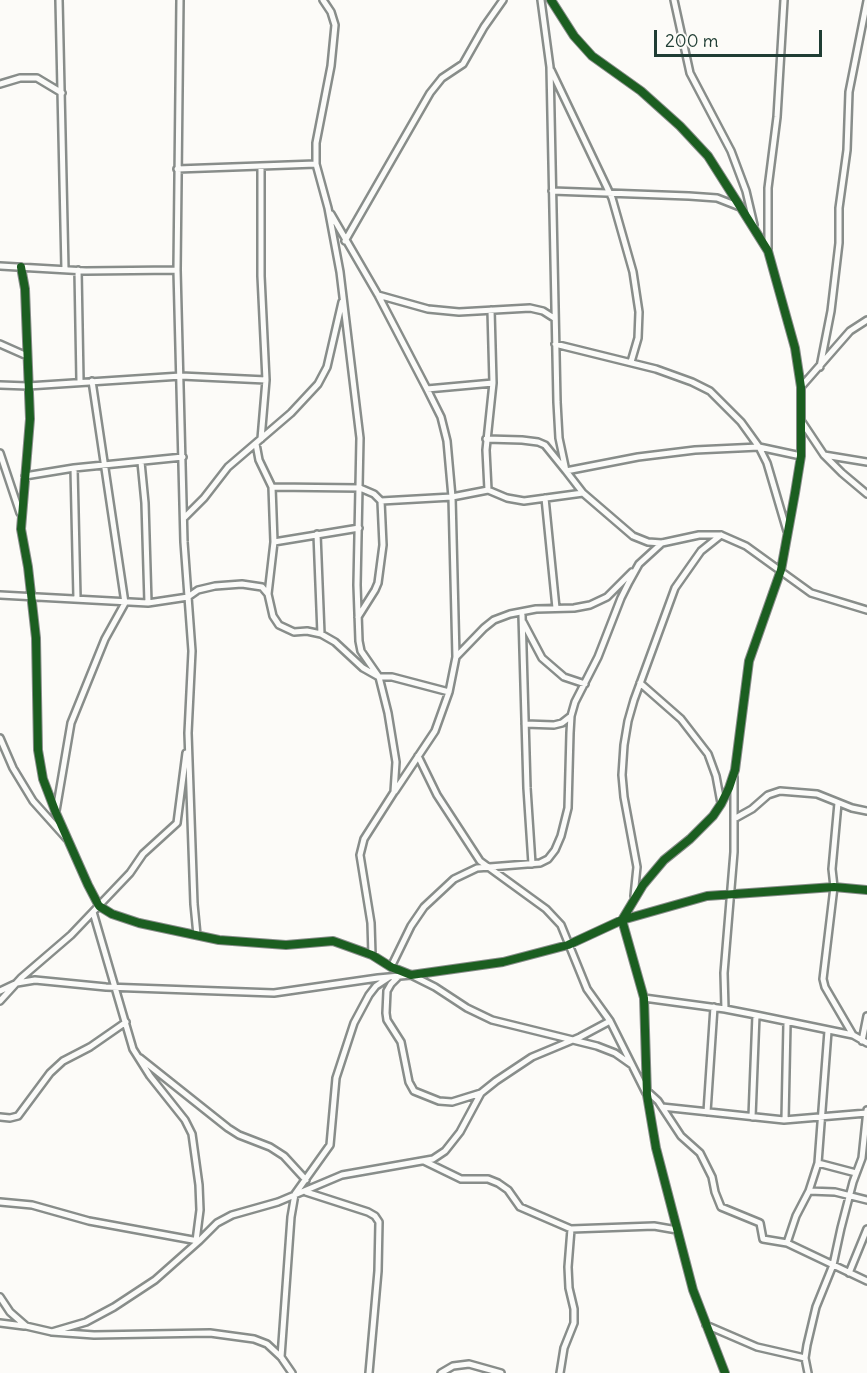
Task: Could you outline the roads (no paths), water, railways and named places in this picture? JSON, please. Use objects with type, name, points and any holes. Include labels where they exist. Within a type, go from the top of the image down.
[{"type":"street","points":[[59,0],[65,269]]},
{"type":"street","points":[[0,1001],[16,983],[71,935],[130,873],[143,854],[177,823],[188,733],[192,651],[184,542],[177,270],[180,0]]},
{"type":"street","points":[[323,0],[331,12],[335,25],[331,66],[316,143],[316,164],[328,208],[340,272],[360,438],[358,618],[361,651],[379,677],[396,762],[394,792]]},
{"type":"street","points":[[345,241],[430,93],[442,78],[467,59],[503,0]]},
{"type":"street","points":[[541,0],[550,67],[555,344],[559,438],[566,471]]},
{"type":"street","points":[[551,0],[574,36],[592,56],[641,91],[680,126],[708,156],[768,251],[795,348],[801,387],[801,456],[781,570],[749,661],[735,770],[724,973],[725,1009]]},
{"type":"street","points":[[674,0],[690,73],[731,151],[746,191],[755,229]]},
{"type":"street","points":[[768,251],[768,188],[777,117],[784,0]]},
{"type":"street","points":[[820,367],[831,311],[839,243],[839,208],[847,150],[849,92],[867,1]]},
{"type":"street","points":[[550,67],[608,192],[633,272],[639,312],[638,338],[631,362]]},
{"type":"street","points":[[0,84],[20,78],[37,78],[62,93]]},
{"type":"street","points":[[177,169],[316,164]]},
{"type":"street","points":[[261,166],[261,276],[266,380],[261,439]]},
{"type":"street","points":[[552,191],[717,198],[741,208]]},
{"type":"street","points":[[328,208],[378,295],[441,417],[447,441],[452,497],[456,657],[449,692],[435,730],[364,839],[360,855],[371,923],[372,955]]},
{"type":"street","points":[[0,266],[78,270],[177,270]]},
{"type":"street","points":[[21,267],[25,289],[30,419],[21,514],[22,540],[31,596],[37,659],[38,750],[43,780],[99,906],[112,914],[139,923],[219,940],[286,945],[333,941],[372,955],[391,968],[435,987],[467,1008],[492,1020],[597,1046],[615,1053],[632,1065]]},
{"type":"street","points":[[78,270],[80,381]]},
{"type":"street","points":[[378,295],[428,309],[459,312],[530,308],[543,311],[554,318]]},
{"type":"street","points":[[184,518],[204,498],[228,467],[291,412],[318,384],[327,367],[343,297]]},
{"type":"street","points":[[488,490],[486,440],[493,383],[491,310]]},
{"type":"street","points":[[801,387],[850,331],[867,320]]},
{"type":"street","points":[[0,344],[27,356]]},
{"type":"street","points":[[555,344],[631,362],[692,381],[710,391],[741,423],[759,447],[767,463],[787,533]]},
{"type":"street","points":[[0,386],[181,376],[266,380]]},
{"type":"street","points":[[56,813],[71,723],[105,639],[125,603],[93,381]]},
{"type":"street","points":[[427,389],[493,383]]},
{"type":"street","points":[[801,421],[824,455],[867,494]]},
{"type":"street","points":[[486,440],[522,440],[538,442],[545,446],[583,493],[633,536],[648,542],[662,543],[699,535],[721,535],[746,546],[811,593],[867,610]]},
{"type":"street","points":[[256,444],[259,460],[272,487],[274,542],[268,594],[273,616],[279,625],[294,632],[307,631],[321,634],[335,642],[363,668],[379,677],[392,677],[449,692]]},
{"type":"street","points":[[566,471],[638,457],[695,450],[759,447],[801,456]]},
{"type":"street","points":[[0,453],[21,514]]},
{"type":"street","points":[[824,455],[867,462]]},
{"type":"street","points":[[25,476],[74,468],[183,457]]},
{"type":"street","points":[[141,462],[145,503],[148,603]]},
{"type":"street","points":[[74,468],[77,598]]},
{"type":"street","points":[[272,487],[360,488],[374,494],[381,501],[383,545],[378,583],[358,618]]},
{"type":"street","points":[[381,501],[452,497],[488,490],[515,500],[583,493]]},
{"type":"street","points":[[545,498],[556,608]]},
{"type":"street","points":[[274,542],[359,528]]},
{"type":"street","points":[[316,534],[321,634]]},
{"type":"street","points":[[633,900],[637,867],[622,788],[628,721],[675,588],[701,551],[721,535]]},
{"type":"street","points":[[456,657],[494,620],[556,608],[590,605],[607,597],[662,543]]},
{"type":"street","points":[[391,968],[411,926],[424,907],[454,879],[465,872],[488,867],[532,864],[548,859],[555,850],[568,808],[572,716],[575,702],[598,657],[621,598],[639,564]]},
{"type":"street","points":[[0,595],[148,603],[188,597],[198,590],[214,586],[242,584],[262,587],[268,594]]},
{"type":"street","points":[[519,614],[542,658],[564,677],[585,684]]},
{"type":"street","points":[[519,614],[532,864]]},
{"type":"street","points":[[640,683],[681,719],[708,754],[716,776],[721,804]]},
{"type":"street","points":[[525,724],[562,723],[572,716]]},
{"type":"street","points":[[188,733],[197,935]]},
{"type":"street","points":[[0,738],[13,768],[33,801],[70,843]]},
{"type":"street","points":[[417,756],[437,795],[474,853],[488,867],[554,916],[561,925],[587,989],[610,1021],[647,1093],[662,1107],[681,1136],[700,1153],[712,1177],[721,1207],[760,1223],[763,1239],[788,1243],[867,1281]]},
{"type":"street","points":[[725,1373],[693,1290],[656,1148],[647,1093],[644,998],[622,920],[652,873],[690,839],[721,804],[735,770]]},
{"type":"street","points":[[734,819],[752,809],[768,795],[780,791],[817,794],[867,811]]},
{"type":"street","points":[[838,803],[832,869],[834,887],[824,983],[853,1035]]},
{"type":"street","points":[[0,991],[16,983],[35,980],[114,987],[274,993],[503,962],[568,945],[622,920],[707,896],[834,887],[867,890]]},
{"type":"street","points":[[93,912],[136,1054],[192,1134],[199,1185],[198,1241]]},
{"type":"street","points":[[400,976],[387,991],[387,1020],[401,1042],[409,1082],[414,1091],[439,1101],[452,1102],[481,1093],[532,1057],[610,1021]]},
{"type":"street","points":[[281,1357],[295,1194],[330,1145],[336,1078],[354,1023],[376,986],[390,977]]},
{"type":"street","points":[[644,998],[756,1015],[853,1035],[864,1042],[867,1016]]},
{"type":"street","points":[[707,1112],[714,1007]]},
{"type":"street","points":[[752,1117],[756,1015]]},
{"type":"street","points":[[0,1117],[18,1116],[50,1072],[63,1061],[90,1047],[126,1022]]},
{"type":"street","points":[[785,1120],[788,1023]]},
{"type":"street","points":[[788,1243],[796,1216],[809,1191],[818,1163],[828,1031]]},
{"type":"street","points":[[136,1054],[228,1128],[284,1156],[306,1180]]},
{"type":"street","points":[[52,1332],[86,1322],[114,1307],[155,1280],[217,1223],[232,1215],[278,1202],[342,1175],[433,1159],[445,1151],[460,1132],[481,1093]]},
{"type":"street","points":[[662,1107],[785,1120],[867,1112],[863,1153],[849,1196],[833,1265],[816,1307],[805,1358],[808,1373]]},
{"type":"street","points":[[424,1161],[461,1179],[488,1179],[498,1183],[508,1190],[520,1207],[571,1229],[654,1226],[676,1230]]},
{"type":"street","points":[[818,1163],[856,1173]]},
{"type":"street","points":[[305,1191],[368,1212],[379,1222],[378,1271],[369,1373]]},
{"type":"street","points":[[809,1191],[835,1192],[867,1200]]},
{"type":"street","points":[[0,1202],[32,1204],[89,1221],[198,1241]]},
{"type":"street","points":[[560,1373],[564,1348],[574,1323],[568,1267],[571,1229]]},
{"type":"street","points":[[849,1273],[867,1229]]},
{"type":"street","points":[[0,1297],[10,1312],[26,1326]]},
{"type":"street","points":[[0,1323],[52,1332],[94,1335],[210,1333],[254,1338],[267,1344],[281,1357],[290,1372]]},
{"type":"street","points":[[706,1325],[757,1347],[805,1358]]},
{"type":"street","points":[[441,1373],[453,1366],[469,1364],[501,1373]]}]
